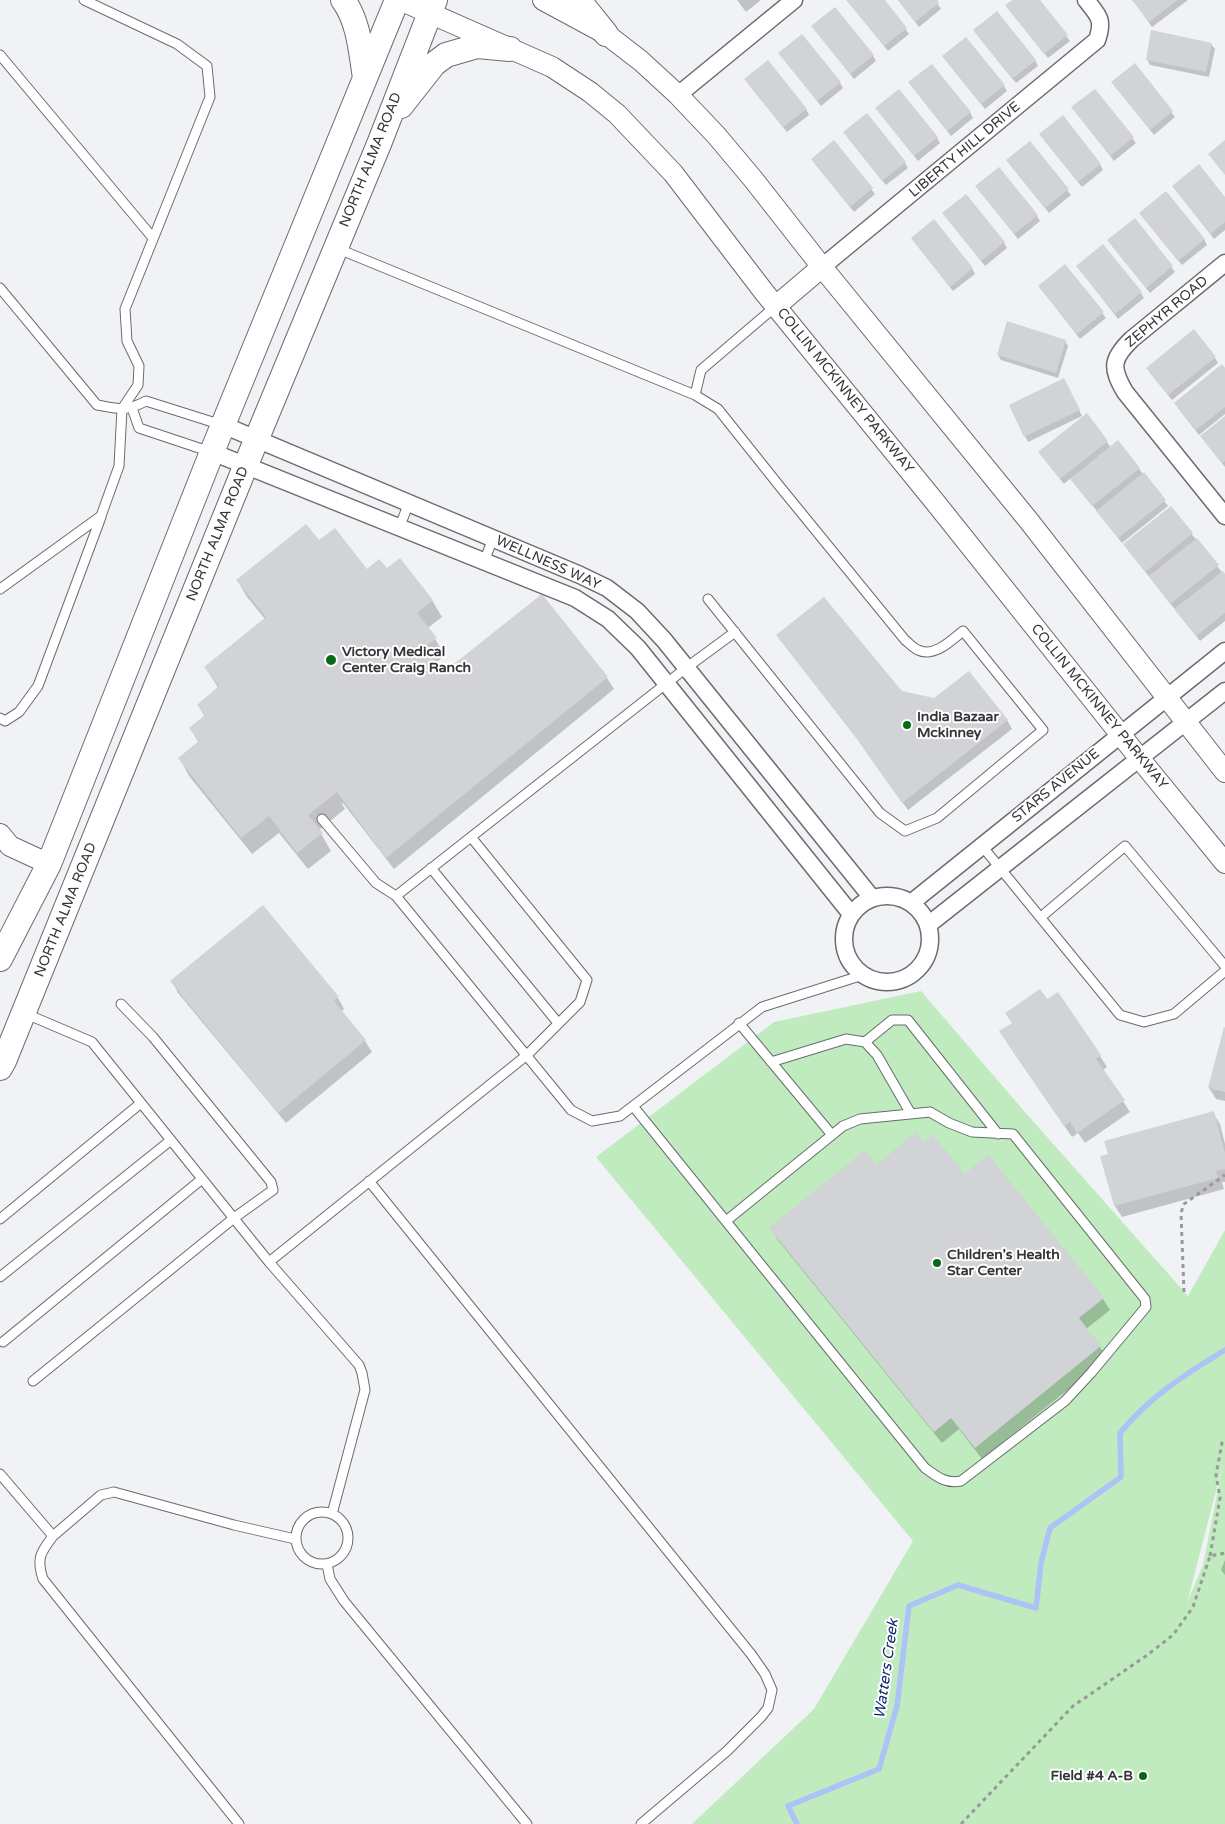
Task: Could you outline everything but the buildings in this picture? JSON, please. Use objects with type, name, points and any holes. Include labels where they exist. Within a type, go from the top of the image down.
[{"type":"main road","points":[[343,0],[358,36],[365,78]]},
{"type":"main road","points":[[0,959],[49,864],[212,452],[398,0]]},
{"type":"main road","points":[[575,0],[581,3],[606,34]]},
{"type":"main road","name":"NORTH ALMA ROAD","points":[[0,1068],[336,248],[432,6]]},
{"type":"main road","points":[[383,129],[434,64],[446,55],[477,46],[510,49]]},
{"type":"street","name":"COLLIN MCKINNEY PARKWAY","points":[[398,0],[432,6],[510,49],[552,68],[590,92],[617,114],[673,173],[776,306],[1225,863]]},
{"type":"street","points":[[543,0],[606,34],[641,61],[678,95],[716,135],[1023,514],[1225,772]]},
{"type":"street","points":[[678,95],[794,0]]},
{"type":"street","name":"LIBERTY HILL DRIVE","points":[[822,267],[1097,40],[1101,28],[1099,17],[1086,0]]},
{"type":"street","name":"ZEPHYR ROAD","points":[[1225,264],[1120,351],[1115,362],[1117,378],[1125,392],[1225,516]]},
{"type":"street","points":[[776,306],[822,267]]},
{"type":"street","name":"WELLNESS WAY","points":[[223,425],[607,588],[637,611],[686,668],[872,898]]},
{"type":"street","name":"WELLNESS WAY","points":[[212,452],[245,467],[575,598],[608,619],[638,648],[851,914]]},
{"type":"street","name":"STARS AVENUE","points":[[911,903],[1225,651]]},
{"type":"street","points":[[928,925],[1225,692]]},
{"type":"street","points":[[0,834],[10,846],[49,864]]},
{"type":"street","points":[[878,896],[898,896],[911,903],[921,912],[928,925],[930,948],[926,958],[917,970],[908,977],[894,982],[877,981],[863,975],[852,965],[843,943],[845,928],[851,914],[864,902],[878,896]]},
{"type":"lane","points":[[0,718],[5,721],[19,712],[38,686],[120,466],[122,409],[138,385],[139,366],[127,342],[124,309],[210,96],[207,66],[178,44],[84,0]]},
{"type":"lane","points":[[0,55],[153,238]]},
{"type":"lane","points":[[336,248],[694,395],[718,409],[905,640],[919,650],[929,650],[943,647],[963,631],[1043,730],[938,818],[905,831],[880,813],[708,599]]},
{"type":"lane","points":[[0,288],[97,404],[122,409],[132,408],[146,401],[223,425]]},
{"type":"lane","points":[[694,395],[701,370],[776,306]]},
{"type":"lane","points":[[132,408],[139,428],[212,452]]},
{"type":"lane","points":[[399,528],[409,503]]},
{"type":"lane","points":[[0,589],[101,516]]},
{"type":"lane","points":[[484,562],[493,538]]},
{"type":"lane","points":[[396,896],[666,683],[735,632]]},
{"type":"lane","points":[[322,818],[376,883],[396,896],[571,1110],[592,1121],[620,1116],[762,1007],[863,975]]},
{"type":"lane","points":[[270,1262],[527,1055],[580,1002],[587,980],[471,837]]},
{"type":"lane","points":[[982,846],[1120,1015],[1144,1022],[1174,1014],[1225,971]]},
{"type":"lane","points":[[1041,917],[1125,846],[1225,966]]},
{"type":"lane","points":[[431,868],[558,1023]]},
{"type":"lane","points":[[32,1380],[234,1218],[273,1190],[271,1182],[153,1037],[121,1004]]},
{"type":"lane","points":[[24,1013],[92,1042],[270,1262],[352,1357],[362,1373],[365,1390],[332,1514]]},
{"type":"lane","points":[[865,1042],[892,1020],[908,1020],[998,1134]]},
{"type":"lane","points":[[739,1024],[832,1135]]},
{"type":"lane","points":[[771,1062],[846,1039],[865,1042],[877,1055],[911,1114]]},
{"type":"lane","points":[[0,1219],[141,1103]]},
{"type":"lane","points":[[633,1106],[925,1468],[939,1479],[951,1483],[961,1481],[1065,1401],[1091,1374],[1146,1307],[1145,1299],[1013,1134],[972,1132],[949,1123],[930,1112],[860,1119],[843,1126],[726,1221]]},
{"type":"lane","points":[[0,1277],[171,1140]]},
{"type":"lane","points":[[3,1342],[202,1179]]},
{"type":"lane","points":[[369,1181],[751,1654],[769,1681],[772,1690],[768,1708],[761,1717],[727,1751],[641,1824]]},
{"type":"lane","points":[[0,1474],[52,1536]]},
{"type":"lane","points":[[239,1824],[43,1579],[38,1565],[41,1551],[52,1536],[101,1495],[114,1492],[234,1525],[295,1539]]},
{"type":"lane","points":[[315,1512],[324,1512],[339,1518],[345,1525],[348,1541],[346,1549],[335,1561],[320,1564],[306,1559],[297,1546],[295,1539],[300,1522],[315,1512]]},
{"type":"lane","points":[[327,1564],[330,1579],[344,1601],[527,1824]]},
{"type":"path","points":[[1184,1292],[1181,1213],[1184,1204],[1225,1175]]},
{"type":"path","points":[[961,1824],[1073,1706],[1173,1635],[1193,1606],[1210,1556],[1220,1498],[1216,1475],[1222,1443],[1225,1438]]},
{"type":"path","points":[[1210,1556],[1225,1554]]},
{"type":"green space","points":[[921,991],[1024,1111],[1188,1296],[1225,1230],[1225,1824],[692,1824],[814,1709],[913,1541],[596,1157],[774,1022]],"holes":[[[1223,1464],[1203,1565],[1187,1603]]]},
{"type":"waterway","name":"Watters Creek","points":[[797,1824],[788,1806],[879,1769],[897,1706],[909,1606],[958,1585],[1036,1608],[1041,1563],[1050,1528],[1121,1477],[1120,1433],[1131,1420],[1169,1387],[1225,1350]]},
{"type":"place","name":"Victory Medical Center Craig Ranch","points":[[331,660]]},
{"type":"place","name":"India Bazaar Mckinney","points":[[907,725]]},
{"type":"place","name":"Children's Health Star Center","points":[[937,1263]]},
{"type":"place","name":"Field #4 A-B","points":[[1143,1776]]}]
